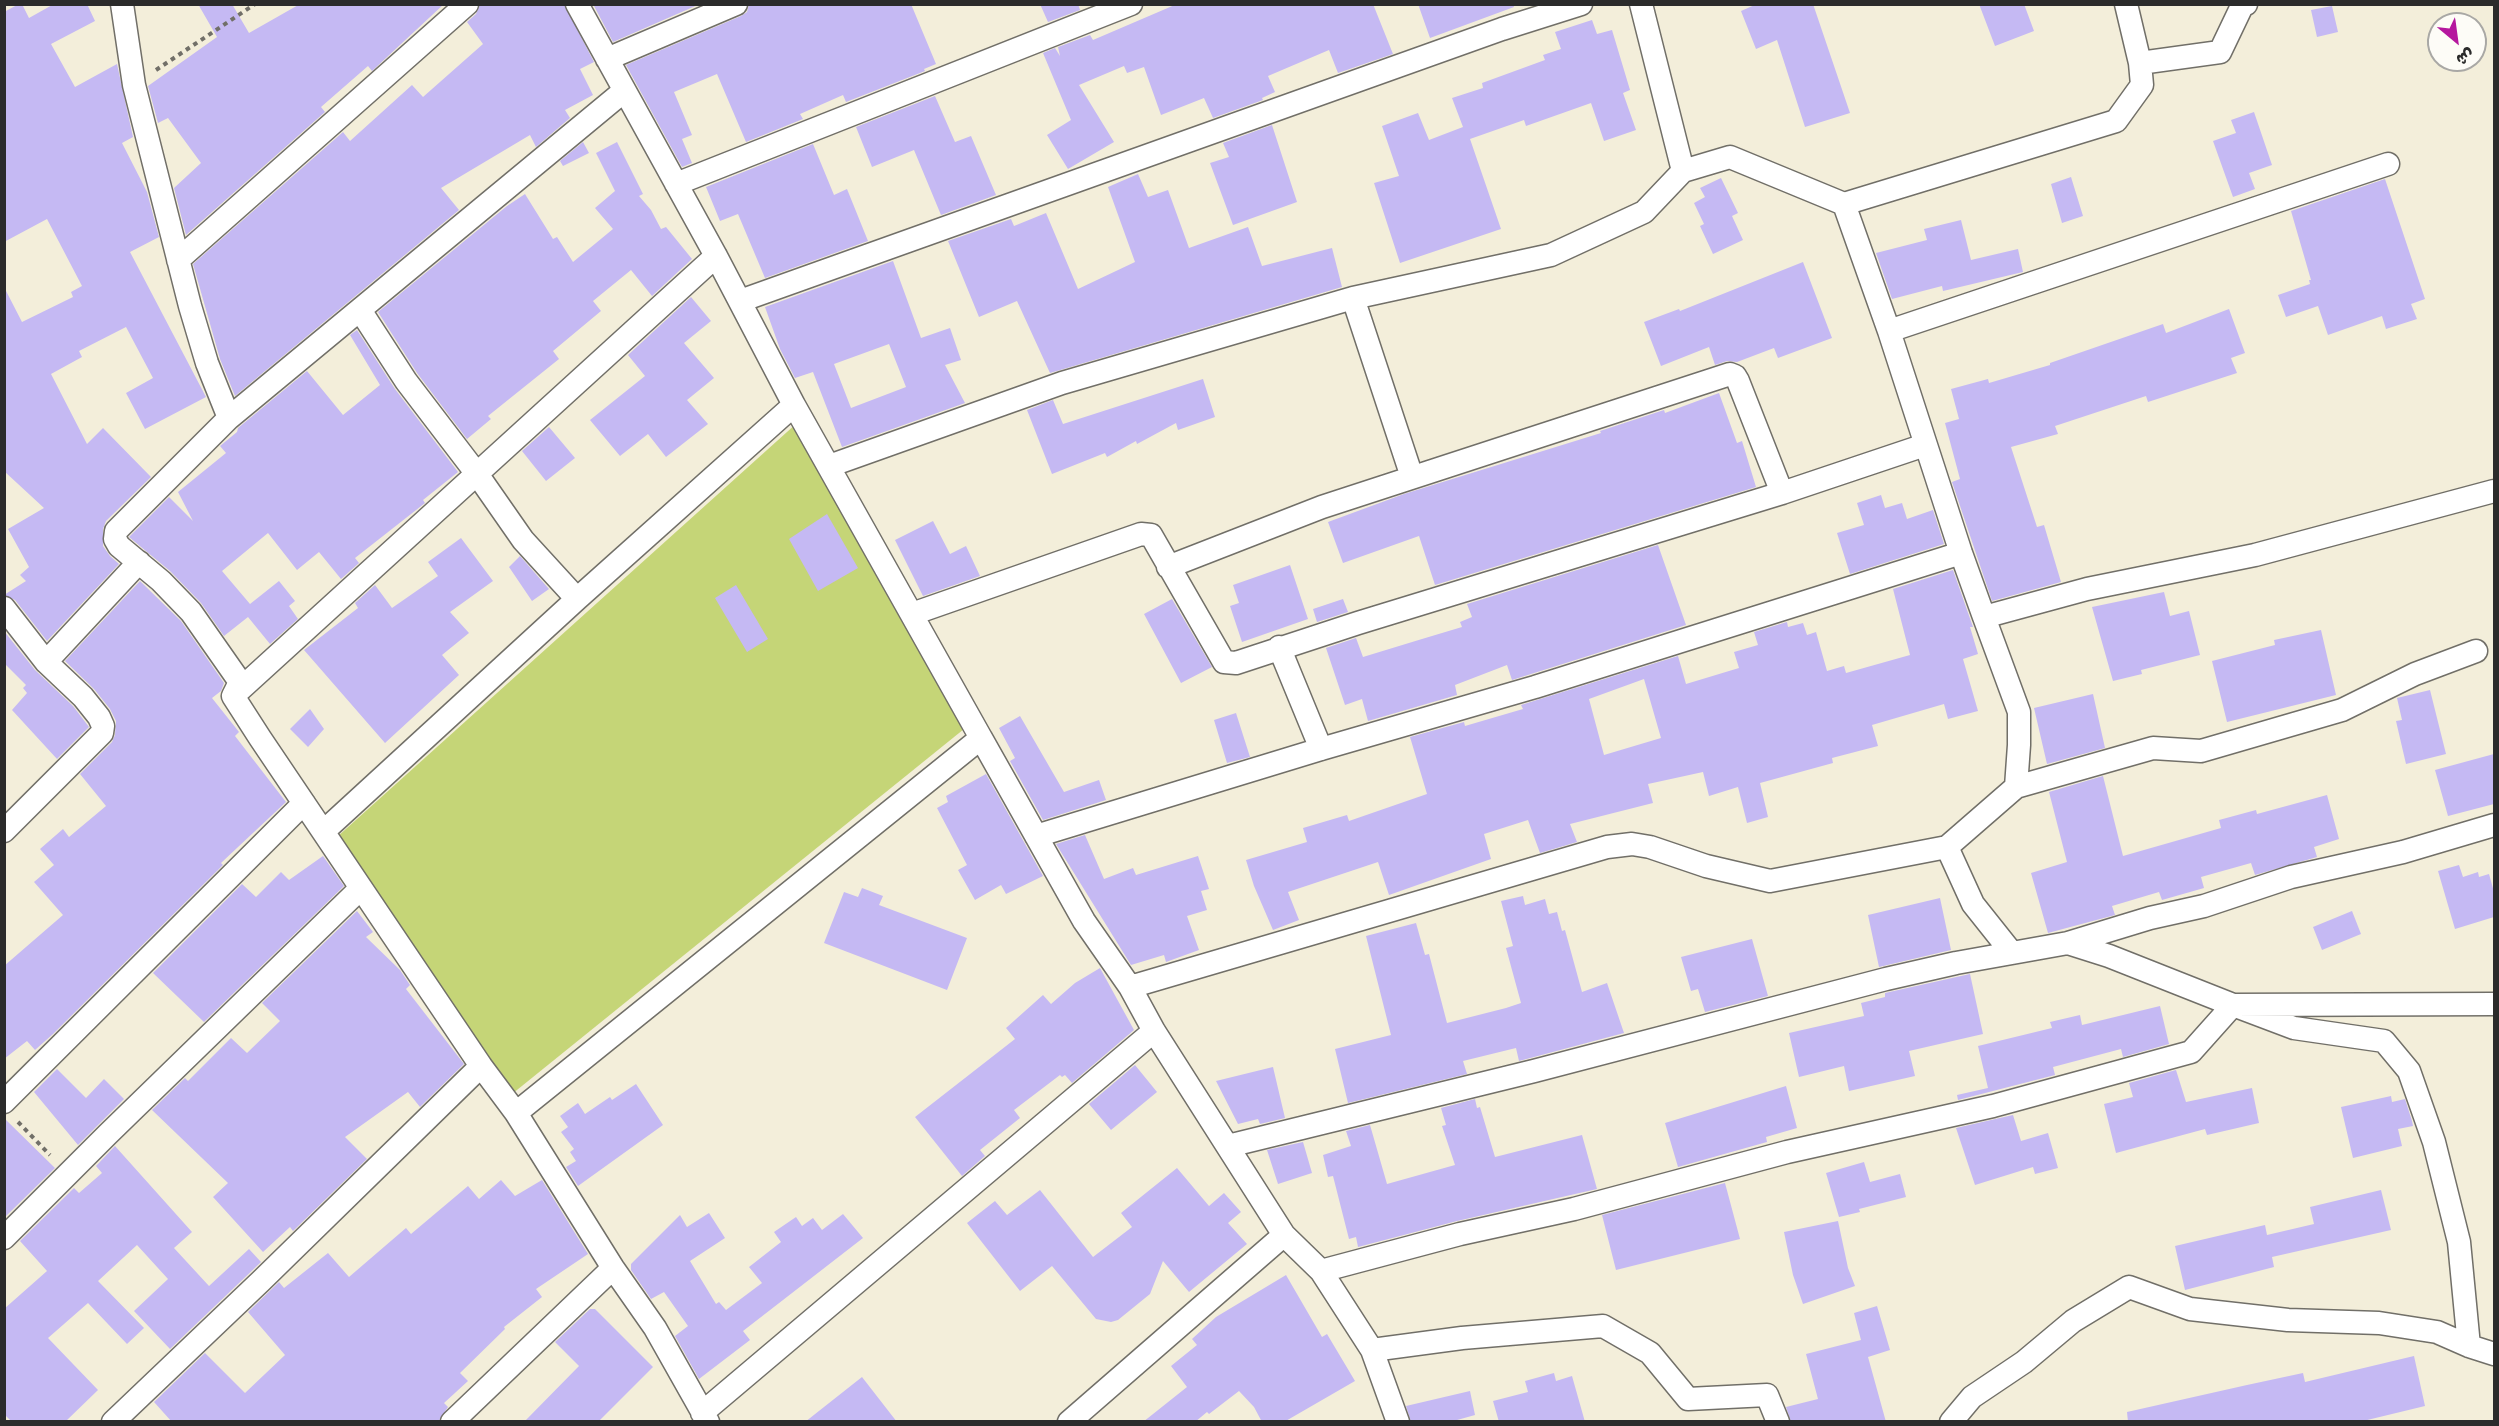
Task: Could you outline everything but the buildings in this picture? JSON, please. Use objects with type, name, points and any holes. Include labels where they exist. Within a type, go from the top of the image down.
[{"type":"street","points":[[122,4],[134,85],[178,260],[207,363],[230,418]]},
{"type":"street","points":[[178,260],[467,4]]},
{"type":"street","points":[[577,4],[716,256],[794,405],[1084,921],[1130,987],[1154,1031],[1284,1235],[1321,1271],[1372,1350],[1398,1422]]},
{"type":"street","points":[[607,59],[736,4]]},
{"type":"street","points":[[676,184],[1131,4]]},
{"type":"street","points":[[740,301],[1502,29],[1581,4]]},
{"type":"street","points":[[1641,4],[1683,171]]},
{"type":"street","points":[[829,466],[1062,383],[1353,298],[1551,255],[1644,212],[1683,171],[1730,157],[1844,204],[2116,121],[2142,85],[2140,63],[2126,4]]},
{"type":"street","points":[[2140,63],[2220,52],[2242,6],[2246,4]]},
{"type":"street","points":[[233,696],[240,682],[191,612],[177,596],[119,546],[115,538],[116,531],[230,418],[624,91]]},
{"type":"street","points":[[1889,331],[2388,164]]},
{"type":"street","points":[[1844,204],[1889,331],[1961,553],[2019,712],[2016,787]]},
{"type":"street","points":[[233,696],[716,256]]},
{"type":"street","points":[[1353,298],[1412,477]]},
{"type":"street","points":[[360,310],[406,381],[477,474],[523,540],[577,599]]},
{"type":"street","points":[[1168,567],[1322,507],[1730,374],[1736,376],[1782,493]]},
{"type":"street","points":[[324,831],[577,599],[794,405]]},
{"type":"street","points":[[912,614],[1141,534],[1151,535],[1224,662],[1236,663],[1279,647],[1782,493],[1925,445]]},
{"type":"street","points":[[1984,617],[2086,589],[2255,555],[2494,492]]},
{"type":"street","points":[[1036,836],[1534,687],[1961,553]]},
{"type":"street","points":[[46,662],[139,562]]},
{"type":"street","points":[[4,609],[46,662],[83,697],[99,717],[103,726],[102,733],[4,831]]},
{"type":"street","points":[[1279,647],[1321,749]]},
{"type":"street","points":[[1130,987],[1607,847],[1632,844],[1650,847],[1706,866],[1770,881],[1947,847],[2016,787],[2153,748],[2201,751],[2342,710],[2415,674],[2476,651]]},
{"type":"street","points":[[233,696],[481,1066],[516,1113],[613,1268],[655,1328],[705,1417],[1154,1031]]},
{"type":"street","points":[[516,1113],[981,738]]},
{"type":"street","points":[[8,1110],[304,803]]},
{"type":"street","points":[[1228,1146],[1534,1071],[1886,979],[1956,963],[2068,943],[2150,918],[2204,906],[2291,878],[2403,852],[2494,825]]},
{"type":"street","points":[[1947,847],[1973,904],[2012,953]]},
{"type":"street","points":[[4,1238],[361,888]]},
{"type":"street","points":[[2068,943],[2109,956],[2294,1028],[2384,1041],[2409,1071],[2434,1142],[2459,1242],[2469,1347]]},
{"type":"street","points":[[1321,1271],[1460,1234],[1574,1209],[1786,1152],[1993,1106],[2190,1052],[2233,1005],[2494,1004]]},
{"type":"street","points":[[113,1422],[481,1066]]},
{"type":"street","points":[[1074,1420],[1284,1235]]},
{"type":"street","points":[[452,1422],[613,1268]]},
{"type":"street","points":[[1951,1422],[1972,1397],[2024,1362],[2073,1321],[2128,1287],[2190,1308],[2288,1320],[2379,1323],[2437,1332],[2469,1347],[2494,1354]]},
{"type":"street","points":[[1372,1350],[1462,1338],[1603,1326],[1650,1353],[1688,1400],[1767,1395],[1778,1422]]},
{"type":"path","points":[[134,85],[255,4]]},
{"type":"path","points":[[8,1110],[68,1173]]},
{"type":"green space","points":[[797,423],[964,729],[512,1094],[337,837]]}]
